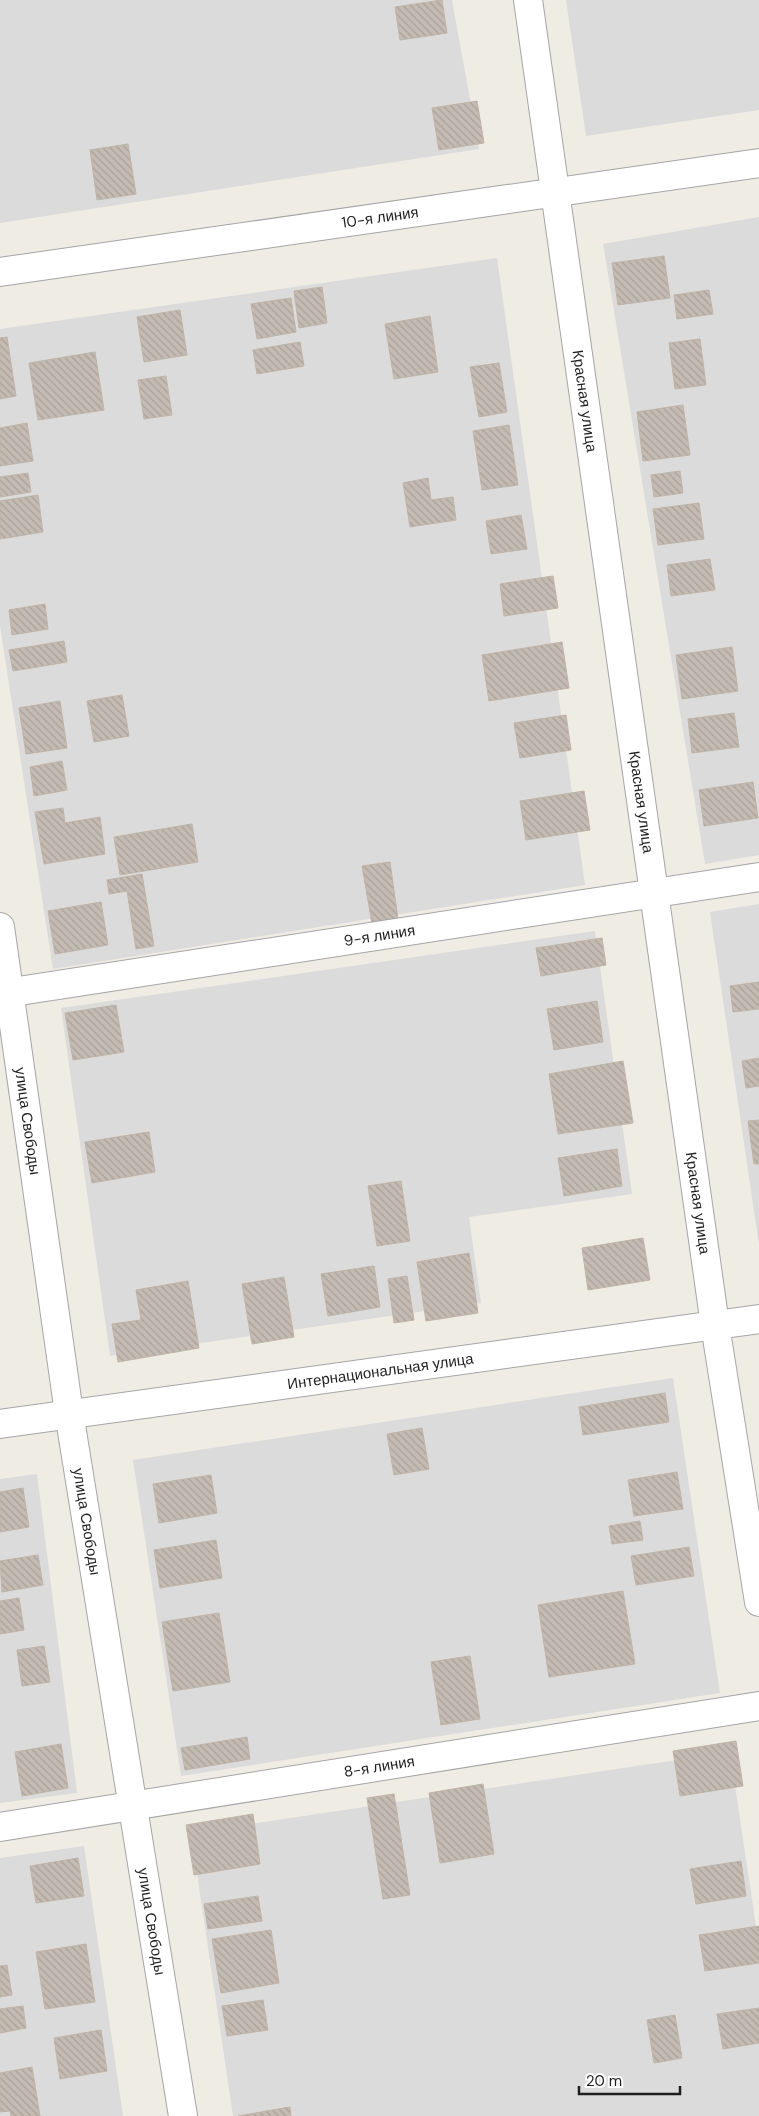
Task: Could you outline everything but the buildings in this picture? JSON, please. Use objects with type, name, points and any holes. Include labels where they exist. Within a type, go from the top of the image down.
[{"type":"street","name":"Красная улица","points":[[528,0],[715,1325],[759,1602]]},
{"type":"street","name":"10-я линия","points":[[0,272],[759,163]]},
{"type":"street","name":"9-я линия","points":[[5,993],[759,877]]},
{"type":"street","name":"улица Свободы","points":[[0,927],[5,993],[69,1413],[183,2116]]},
{"type":"street","name":"Интернациональная улица","points":[[0,1424],[759,1319]]},
{"type":"street","name":"8-я линия","points":[[0,1827],[759,1706]]},
{"type":"shaded area","points":[[0,0],[452,0],[479,149],[0,223]]},
{"type":"shaded area","points":[[566,0],[759,0],[759,110],[586,136]]},
{"type":"shaded area","points":[[759,217],[759,855],[705,864],[603,244]]},
{"type":"shaded area","points":[[497,258],[585,885],[53,969],[0,626],[0,329]]},
{"type":"shaded area","points":[[759,904],[759,1245],[710,912]]},
{"type":"shaded area","points":[[595,931],[632,1194],[469,1217],[481,1303],[110,1356],[61,1008]]},
{"type":"shaded area","points":[[673,1378],[720,1693],[181,1776],[133,1460]]},
{"type":"shaded area","points":[[37,1474],[77,1793],[0,1803],[0,1479]]},
{"type":"shaded area","points":[[730,1752],[759,1946],[759,2116],[233,2116],[191,1833]]},
{"type":"shaded area","points":[[84,1846],[123,2116],[0,2116],[0,1858]]}]
